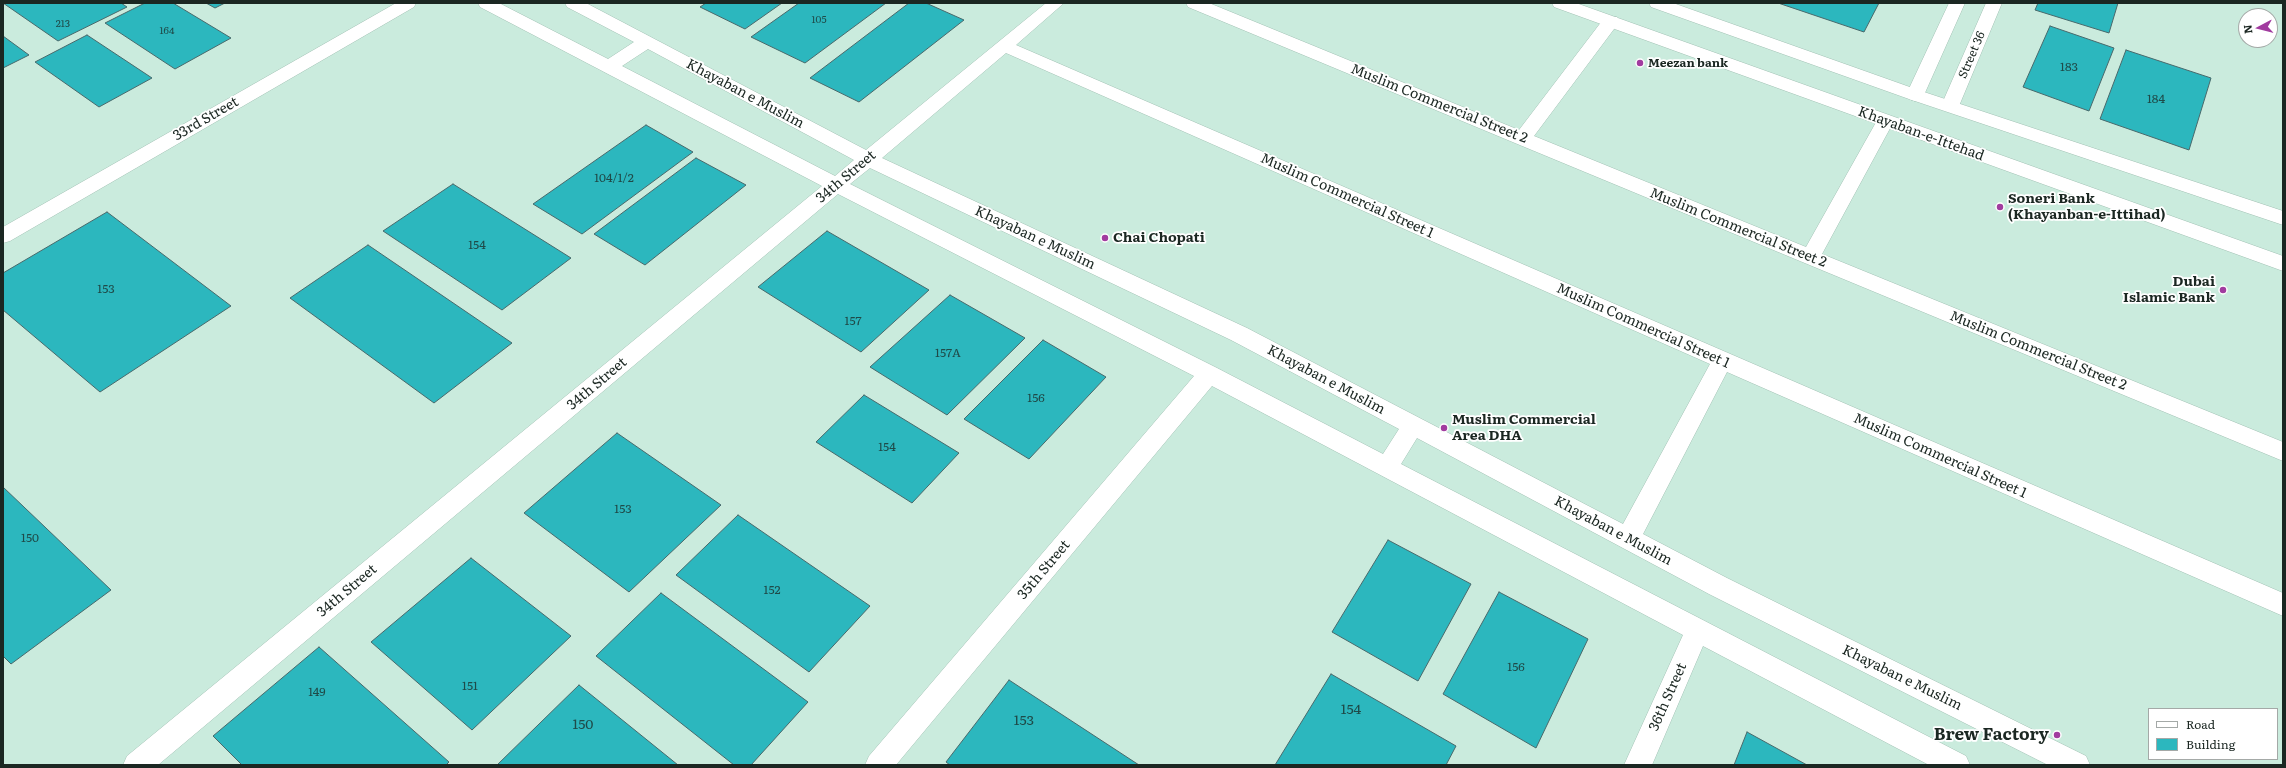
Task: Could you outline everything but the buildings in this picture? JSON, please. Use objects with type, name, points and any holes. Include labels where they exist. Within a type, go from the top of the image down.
[{"type":"street","name":"33rd Street","points":[[3,236],[408,3]]},
{"type":"street","points":[[486,3],[836,185],[1209,374],[1956,765]]},
{"type":"street","name":"Khayaban e Muslim","points":[[573,3],[868,159],[1239,334],[1718,586],[2067,763]]},
{"type":"street","name":"34th Street","points":[[137,765],[1056,3]]},
{"type":"street","name":"Muslim Commercial Street 2","points":[[1194,3],[2283,452]]},
{"type":"street","name":"Khayaban-e-Ittehad","points":[[1560,3],[2283,264]]},
{"type":"street","points":[[1657,3],[1915,95],[2283,218]]},
{"type":"street","points":[[1915,95],[1956,3]]},
{"type":"street","name":"Street 36","points":[[1950,106],[1994,3]]},
{"type":"street","points":[[1522,139],[1611,22]]},
{"type":"street","points":[[609,67],[647,42]]},
{"type":"street","name":"Muslim Commercial Street 1","points":[[1004,46],[2283,605]]},
{"type":"street","points":[[1810,258],[1885,121]]},
{"type":"street","points":[[1628,539],[1722,361]]},
{"type":"street","name":"35th Street","points":[[879,765],[1209,374]]},
{"type":"street","points":[[1388,467],[1413,425]]},
{"type":"street","name":"36th Street","points":[[1638,765],[1698,629]]},
{"type":"place","name":"Meezan bank","points":[[1640,63]]},
{"type":"place","name":"Soneri Bank (Khayanban-e-Ittihad)","points":[[2000,207]]},
{"type":"place","name":"Chai Chopati","points":[[1105,238]]},
{"type":"place","name":"Dubai Islamic Bank","points":[[2223,290]]},
{"type":"place","name":"Muslim Commercial Area DHA","points":[[1444,428]]},
{"type":"place","name":"Brew Factory","points":[[2057,735]]}]
